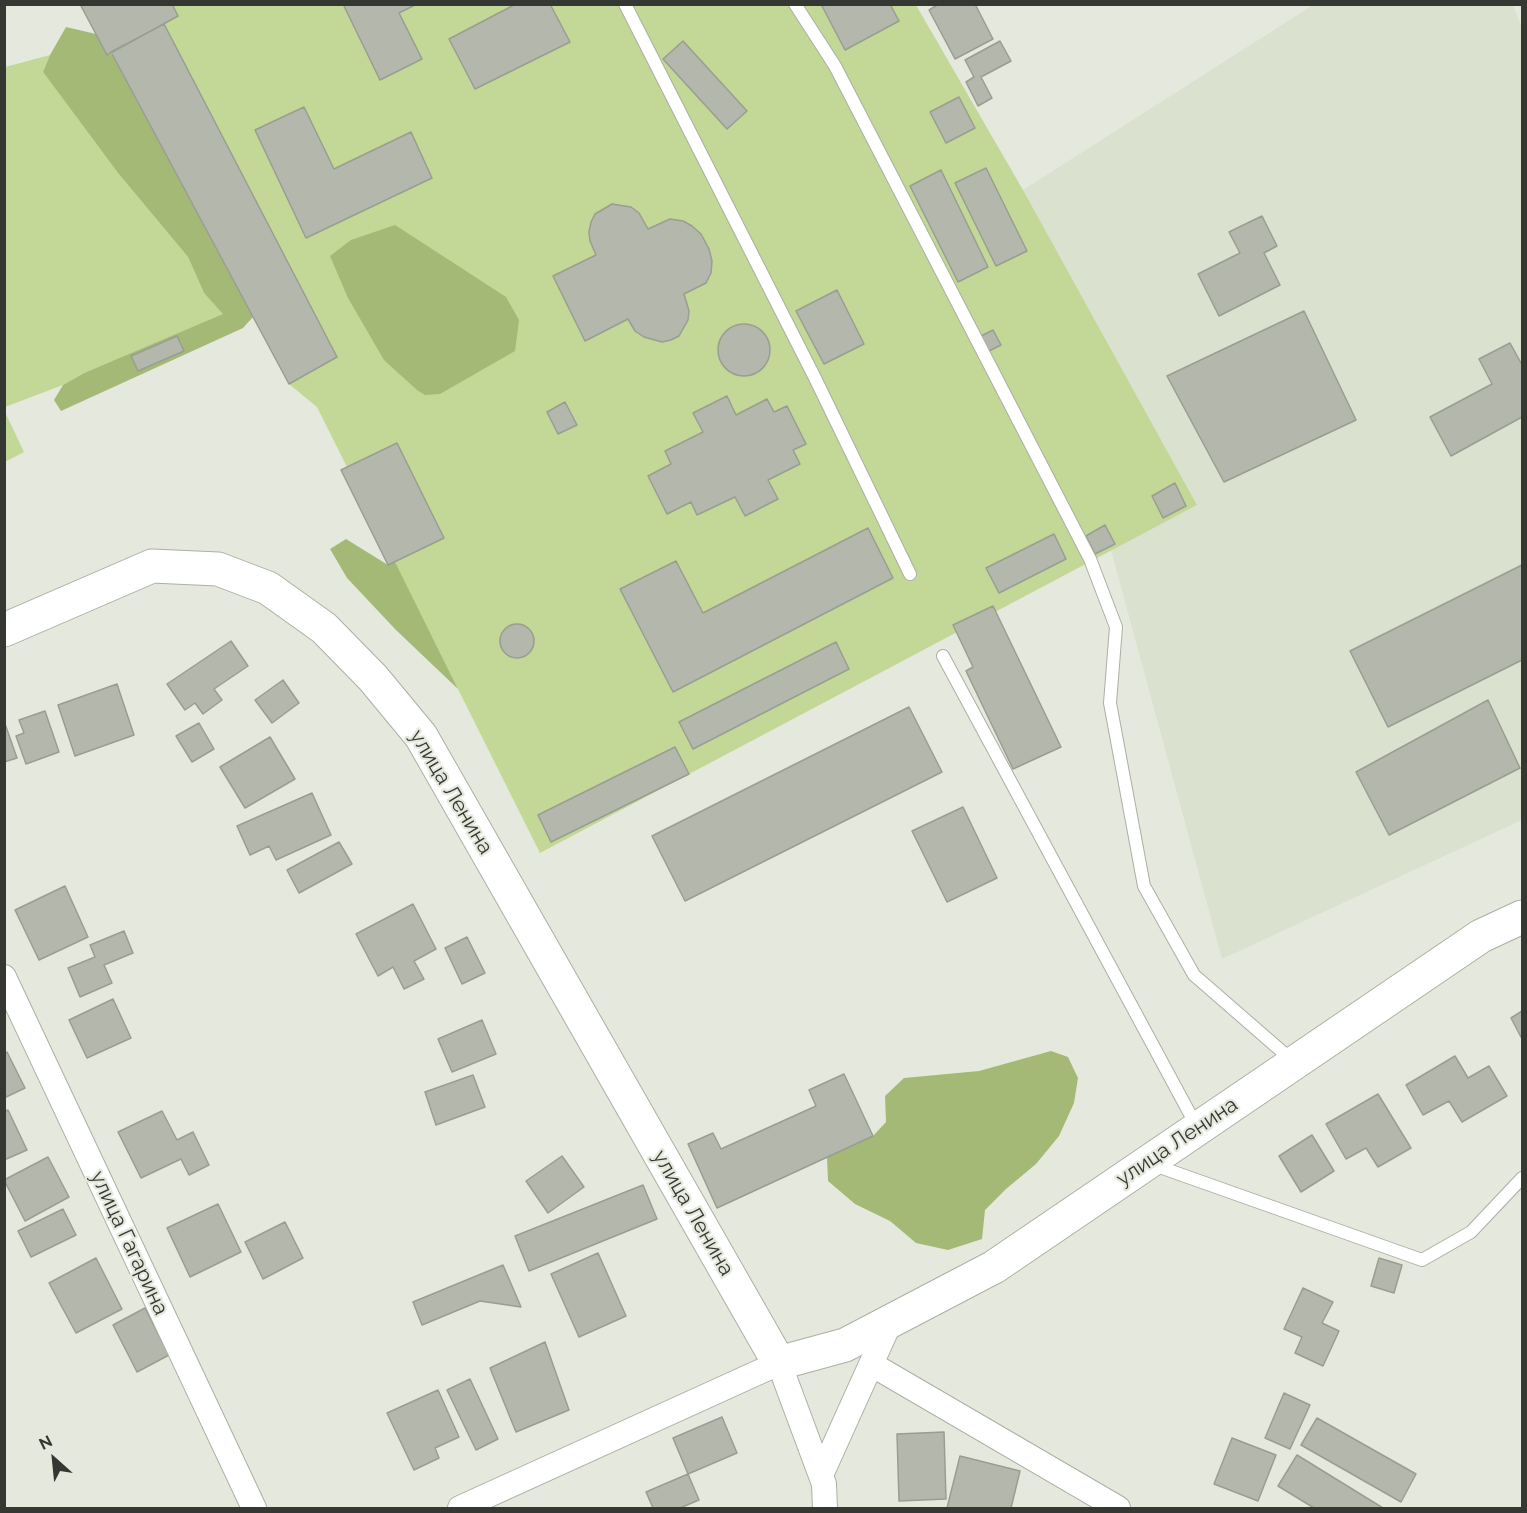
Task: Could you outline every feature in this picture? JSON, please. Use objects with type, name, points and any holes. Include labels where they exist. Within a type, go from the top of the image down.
[{"type":"main road","name":"улица Ленина","points":[[4,630],[152,566],[218,569],[268,588],[324,628],[373,678],[421,736],[779,1363],[845,1345],[994,1267],[1481,936],[1522,917]]},
{"type":"street","name":"улица Гагарина","points":[[4,977],[254,1509]]},
{"type":"street","points":[[821,1475],[891,1320]]},
{"type":"street","points":[[460,1509],[779,1363],[824,1484],[825,1509]]},
{"type":"street","points":[[871,1364],[1118,1509]]},
{"type":"lane","points":[[625,4],[815,378],[910,574]]},
{"type":"lane","points":[[795,4],[835,66],[1090,559],[1116,627],[1110,703],[1144,886],[1194,975],[1295,1063]]},
{"type":"lane","points":[[943,656],[1198,1128]]},
{"type":"lane","points":[[1147,1163],[1422,1260],[1471,1232],[1522,1178]]},
{"type":"shaded area","points":[[1313,5],[1513,5],[1522,28],[1522,820],[1222,959],[1111,550],[1197,505],[1023,190]]},
{"type":"green space","points":[[80,5],[916,5],[1023,190],[1197,505],[540,853],[317,407],[289,384],[112,54],[107,55]]},
{"type":"green space","points":[[66,27],[96,34],[107,55],[112,54],[253,317],[243,328],[61,411],[54,400],[63,385],[84,373],[223,314],[204,293],[188,257],[118,173],[43,72]]},
{"type":"green space","points":[[50,55],[43,72],[118,173],[188,257],[204,293],[224,314],[84,373],[63,385],[5,407],[5,67]]},
{"type":"green space","points":[[395,225],[506,297],[519,320],[515,351],[440,394],[425,395],[384,360],[348,298],[330,256],[351,240]]},
{"type":"green space","points":[[5,412],[24,452],[4,462]]},
{"type":"green space","points":[[346,539],[388,565],[395,562],[458,689],[396,630],[347,578],[330,549]]},
{"type":"green space","points":[[1051,1051],[1068,1057],[1078,1078],[1074,1103],[1059,1136],[1036,1164],[985,1210],[982,1239],[948,1250],[916,1243],[890,1221],[855,1204],[828,1181],[827,1157],[873,1136],[886,1122],[885,1096],[904,1078],[979,1071]]},
{"type":"building","points":[[80,4],[172,4],[178,16],[107,55]]},
{"type":"building","points":[[343,4],[417,4],[399,13],[422,59],[380,80]]},
{"type":"building","points":[[516,4],[550,4],[570,42],[475,89],[449,39]]},
{"type":"building","points":[[821,4],[890,4],[899,21],[845,50]]},
{"type":"building","points":[[939,4],[975,4],[993,39],[955,59],[929,10]]},
{"type":"building","points":[[164,24],[337,357],[289,384],[111,52]]},
{"type":"building","points":[[683,41],[747,111],[727,129],[663,59]]},
{"type":"building","points":[[1000,41],[1011,61],[981,77],[992,98],[978,106],[966,82],[974,77],[965,60]]},
{"type":"building","points":[[959,97],[975,128],[946,143],[930,112]]},
{"type":"building","points":[[304,107],[334,169],[411,132],[432,178],[306,238],[255,130]]},
{"type":"building","points":[[986,168],[1027,251],[996,266],[955,183]]},
{"type":"building","points":[[941,170],[988,267],[958,282],[910,186]]},
{"type":"building","points":[[612,204],[631,207],[639,213],[648,229],[670,219],[683,221],[701,234],[709,249],[712,261],[711,273],[706,283],[684,294],[689,311],[688,320],[679,336],[671,340],[662,342],[644,337],[635,331],[628,319],[585,341],[553,276],[596,255],[590,241],[591,222],[595,214]]},
{"type":"building","points":[[1262,216],[1277,246],[1264,253],[1280,285],[1219,316],[1198,274],[1240,253],[1229,232]]},
{"type":"building","points":[[837,290],[864,344],[824,364],[796,311]]},
{"type":"building","points":[[1304,311],[1356,420],[1224,482],[1167,376]]},
{"type":"building","points":[[744,324],[754,326],[762,332],[768,340],[770,350],[768,360],[762,368],[754,374],[744,376],[734,374],[726,368],[720,360],[718,350],[720,340],[726,332],[734,326]]},
{"type":"building","points":[[993,330],[1001,345],[987,352],[979,337]]},
{"type":"building","points":[[177,336],[184,351],[138,371],[131,356]]},
{"type":"building","points":[[1510,343],[1522,362],[1522,417],[1451,456],[1430,417],[1492,384],[1479,359]]},
{"type":"building","points":[[727,396],[736,415],[767,399],[774,412],[787,406],[806,444],[793,450],[800,464],[768,480],[778,499],[745,516],[735,497],[697,515],[691,502],[667,514],[648,476],[671,464],[665,451],[703,432],[693,413]]},
{"type":"building","points":[[565,402],[577,425],[558,434],[547,412]]},
{"type":"building","points":[[397,443],[444,538],[388,565],[341,470]]},
{"type":"building","points":[[1175,483],[1186,506],[1163,518],[1152,496]]},
{"type":"building","points":[[1105,525],[1115,544],[1095,554],[1086,536]]},
{"type":"building","points":[[868,528],[893,578],[673,692],[620,589],[676,561],[703,613]]},
{"type":"building","points":[[1054,534],[1066,559],[999,593],[986,568]]},
{"type":"building","points":[[1522,565],[1522,660],[1388,727],[1350,651]]},
{"type":"building","points":[[993,606],[1061,747],[1013,769],[966,671],[973,667],[953,625]]},
{"type":"building","points":[[517,624],[529,629],[534,641],[529,653],[517,658],[505,653],[500,641],[505,629]]},
{"type":"building","points":[[231,641],[248,666],[214,689],[222,700],[203,714],[195,703],[185,710],[167,684]]},
{"type":"building","points":[[836,642],[849,669],[693,749],[679,722]]},
{"type":"building","points":[[283,680],[299,703],[272,723],[255,700]]},
{"type":"building","points":[[117,684],[134,735],[75,756],[58,705]]},
{"type":"building","points":[[1488,700],[1520,768],[1389,835],[1356,772]]},
{"type":"building","points":[[909,707],[942,772],[685,901],[652,836]]},
{"type":"building","points":[[45,711],[59,752],[26,764],[16,736],[24,733],[19,720]]},
{"type":"building","points":[[4,721],[17,758],[4,762]]},
{"type":"building","points":[[199,723],[214,749],[192,762],[176,736]]},
{"type":"building","points":[[270,737],[295,779],[245,808],[220,767]]},
{"type":"building","points":[[675,747],[689,774],[551,842],[538,815]]},
{"type":"building","points":[[312,793],[331,835],[276,860],[269,846],[250,855],[237,826]]},
{"type":"building","points":[[963,807],[997,878],[947,902],[912,831]]},
{"type":"building","points":[[339,842],[352,864],[299,893],[287,870]]},
{"type":"building","points":[[65,886],[88,937],[39,960],[15,910]]},
{"type":"building","points":[[413,904],[436,949],[414,961],[424,979],[404,989],[393,967],[378,976],[356,934]]},
{"type":"building","points":[[124,931],[133,953],[104,965],[112,983],[80,997],[68,968],[95,957],[90,945]]},
{"type":"building","points":[[467,937],[485,973],[462,984],[445,948]]},
{"type":"building","points":[[113,999],[131,1038],[87,1058],[69,1020]]},
{"type":"building","points":[[1522,1011],[1522,1039],[1511,1018]]},
{"type":"building","points":[[482,1020],[496,1054],[452,1072],[438,1039]]},
{"type":"building","points":[[7,1052],[25,1088],[4,1098],[4,1054]]},
{"type":"building","points":[[1455,1056],[1468,1078],[1489,1066],[1507,1096],[1462,1122],[1449,1101],[1423,1115],[1406,1085]]},
{"type":"building","points":[[844,1074],[873,1136],[717,1208],[688,1144],[713,1133],[721,1149],[816,1106],[809,1090]]},
{"type":"building","points":[[473,1075],[485,1107],[436,1125],[425,1092]]},
{"type":"building","points":[[1378,1094],[1411,1148],[1378,1167],[1366,1148],[1346,1159],[1326,1124]]},
{"type":"building","points":[[8,1110],[27,1150],[4,1160],[4,1112]]},
{"type":"building","points":[[162,1111],[177,1140],[193,1132],[209,1165],[189,1175],[181,1159],[141,1178],[118,1132]]},
{"type":"building","points":[[1312,1135],[1334,1171],[1301,1192],[1279,1156]]},
{"type":"building","points":[[562,1156],[584,1187],[548,1213],[526,1181]]},
{"type":"building","points":[[48,1157],[69,1197],[25,1221],[4,1180]]},
{"type":"building","points":[[643,1185],[657,1219],[529,1271],[515,1236]]},
{"type":"building","points":[[218,1204],[241,1252],[190,1277],[167,1228]]},
{"type":"building","points":[[63,1209],[76,1235],[31,1257],[18,1231]]},
{"type":"building","points":[[285,1222],[303,1258],[263,1279],[245,1242]]},
{"type":"building","points":[[598,1253],[626,1316],[579,1337],[551,1274]]},
{"type":"building","points":[[96,1258],[122,1309],[76,1333],[49,1283]]},
{"type":"building","points":[[1379,1258],[1402,1265],[1394,1293],[1371,1286]]},
{"type":"building","points":[[503,1265],[521,1307],[480,1301],[422,1325],[413,1302]]},
{"type":"building","points":[[1303,1288],[1333,1302],[1322,1323],[1339,1331],[1323,1366],[1295,1353],[1302,1337],[1284,1329]]},
{"type":"building","points":[[145,1308],[169,1355],[137,1372],[113,1325]]},
{"type":"building","points":[[545,1342],[569,1410],[516,1432],[490,1368]]},
{"type":"building","points":[[470,1379],[498,1439],[476,1450],[447,1390]]},
{"type":"building","points":[[438,1390],[459,1437],[435,1448],[439,1458],[414,1470],[387,1413]]},
{"type":"building","points":[[1284,1393],[1310,1405],[1290,1449],[1265,1438]]},
{"type":"building","points":[[722,1417],[737,1453],[688,1474],[673,1438]]},
{"type":"building","points":[[1317,1418],[1416,1474],[1401,1502],[1301,1445]]},
{"type":"building","points":[[944,1432],[946,1499],[899,1501],[897,1434]]},
{"type":"building","points":[[1232,1438],[1276,1455],[1258,1501],[1214,1484]]},
{"type":"building","points":[[1297,1455],[1383,1508],[1314,1508],[1278,1486]]},
{"type":"building","points":[[960,1456],[1020,1471],[1011,1508],[947,1508]]},
{"type":"building","points":[[688,1474],[699,1500],[680,1508],[653,1508],[646,1492]]}]
